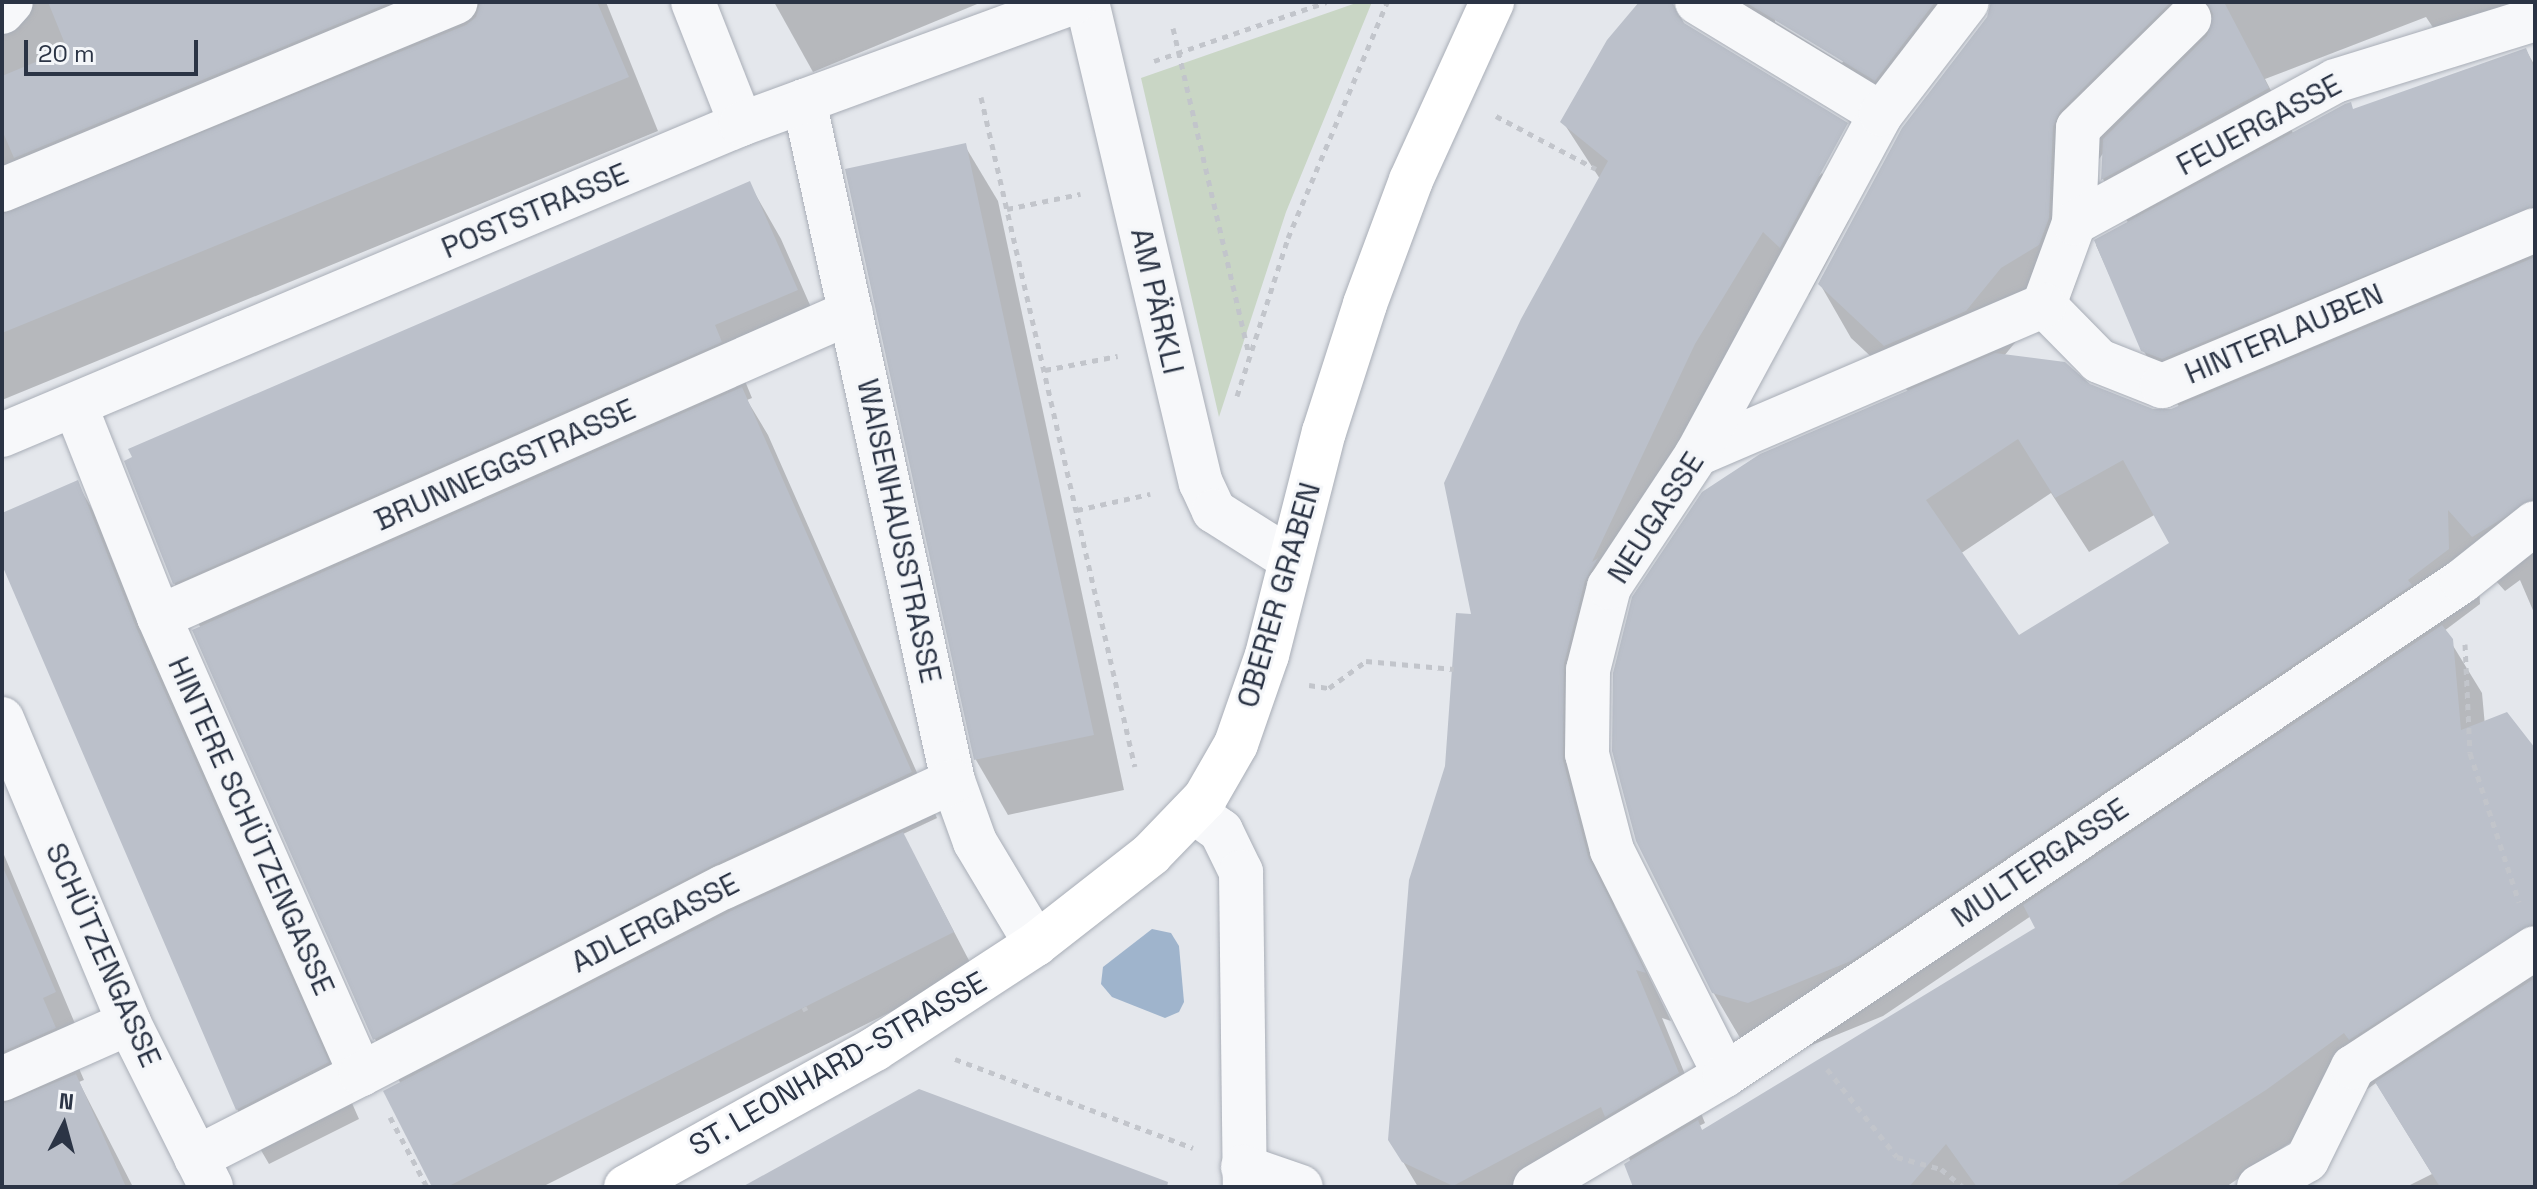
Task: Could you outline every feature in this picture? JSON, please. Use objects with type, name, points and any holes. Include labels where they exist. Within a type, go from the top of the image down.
[{"type":"main road","name":"OBERER GRABEN","points":[[1194,812],[1236,744],[1267,655],[1290,559],[1365,304],[1411,180],[1492,2]]},
{"type":"main road","name":"ST. LEONHARD-STRASSE","points":[[626,1187],[897,1036],[1036,944],[1123,878],[1194,812]]},
{"type":"street","points":[[2,12],[11,2]]},
{"type":"street","points":[[693,2],[741,124]]},
{"type":"street","name":"POSTSTRASSE","points":[[2,435],[741,124],[1074,2]]},
{"type":"street","name":"AM PÄRKLI","points":[[1087,2],[1201,483],[1214,511],[1290,559]]},
{"type":"street","points":[[1697,2],[1881,114]]},
{"type":"street","name":"NEUGASSE","points":[[1725,1075],[1612,850],[1587,754],[1588,670],[1609,587],[1697,454],[1881,114],[1967,2]]},
{"type":"street","points":[[2,190],[450,3]]},
{"type":"street","points":[[1697,454],[2044,305],[2074,223],[2078,128],[2189,19]]},
{"type":"street","name":"FEUERGASSE","points":[[2074,223],[2335,81],[2535,19]]},
{"type":"street","name":"WAISENHAUSSTRASSE","points":[[804,101],[953,781],[975,842],[1036,944]]},
{"type":"street","name":"HINTERLAUBEN","points":[[2044,305],[2099,361],[2162,386],[2535,230]]},
{"type":"street","name":"BRUNNEGGSTRASSE","points":[[159,617],[851,312]]},
{"type":"street","name":"HINTERE SCHÜTZENGASSE","points":[[75,405],[159,617],[361,1074]]},
{"type":"street","name":"MULTERGASSE","points":[[1553,1182],[1725,1075],[2462,581],[2535,523]]},
{"type":"street","name":"SCHÜTZENGASSE","points":[[2,719],[129,1023],[203,1173]]},
{"type":"street","name":"ADLERGASSE","points":[[361,1074],[724,887],[953,781]]},
{"type":"street","points":[[1194,812],[1221,831],[1241,872],[1244,1177],[1301,1187]]},
{"type":"street","points":[[2259,1187],[2318,1174],[2353,1067],[2535,948]]},
{"type":"street","points":[[2,1079],[129,1023]]},
{"type":"street","points":[[203,1173],[361,1074]]},
{"type":"path","points":[[1102,66],[1123,69],[1179,55],[1326,2]]},
{"type":"path","points":[[1236,400],[1288,238],[1387,2]]},
{"type":"path","points":[[1173,28],[1249,355]]},
{"type":"path","points":[[981,97],[1135,767]]},
{"type":"path","points":[[1489,112],[1596,169]]},
{"type":"path","points":[[1007,209],[1129,184]]},
{"type":"path","points":[[1045,370],[1168,347]]},
{"type":"path","points":[[1077,510],[1201,483]]},
{"type":"path","points":[[2462,581],[2470,753],[2535,948]]},
{"type":"path","points":[[1308,685],[1329,688],[1366,661],[1454,669]]},
{"type":"path","points":[[1794,1028],[1897,1157],[1941,1169],[1963,1187]]},
{"type":"path","points":[[897,1036],[1244,1177]]},
{"type":"path","points":[[396,1127],[427,1187]]},
{"type":"green space","points":[[1359,2],[1372,2],[1286,212],[1219,417],[1141,78]]},
{"type":"water","points":[[1152,929],[1171,933],[1179,946],[1184,1002],[1179,1012],[1165,1018],[1112,997],[1101,984],[1103,967]]},
{"type":"building","points":[[48,2],[391,2],[14,158],[2,130],[2,76],[67,49]]},
{"type":"building","points":[[480,2],[597,2],[629,77],[2,333],[2,214],[466,25],[476,17]]},
{"type":"building","points":[[1639,2],[1672,2],[1684,23],[1848,123],[1780,248],[1763,232],[1695,344],[1592,562],[1598,558],[1585,581],[1564,664],[1563,760],[1588,856],[1646,973],[1636,970],[1679,1073],[1605,1117],[1601,1107],[1453,1186],[1402,1162],[1388,1140],[1409,880],[1445,766],[1456,613],[1471,614],[1444,483],[1521,319],[1608,161],[1560,122],[1607,40]]},
{"type":"building","points":[[1745,2],[1935,2],[1875,81]]},
{"type":"building","points":[[1991,2],[2171,2],[2060,111],[2053,127],[2049,218],[2039,245],[2001,268],[1966,311],[1884,346],[1818,284],[1902,128],[1987,17]]},
{"type":"building","points":[[2207,2],[2224,2],[2269,88],[2101,180],[2103,139],[2207,36],[2213,14]]},
{"type":"building","points":[[2526,48],[2535,70],[2535,206],[2162,359],[2141,351],[2094,240],[2345,104],[2351,102],[2353,109]]},
{"type":"building","points":[[966,143],[1094,735],[974,760],[845,169]]},
{"type":"building","points":[[750,181],[798,290],[715,325],[722,342],[173,584],[124,461],[132,457],[128,449]]},
{"type":"building","points":[[2535,257],[2535,499],[2472,537],[2448,510],[2449,549],[2408,580],[2412,585],[1851,961],[1748,1003],[1712,993],[1636,841],[1612,751],[1613,673],[1632,597],[1702,492],[1760,454],[1995,353],[2065,362],[2090,384],[2153,409],[2171,409]],"holes":[[[2018,439],[2055,498],[2123,460],[2169,543],[2019,635],[1926,500]]]},
{"type":"building","points":[[742,387],[912,772],[713,865],[373,1040],[192,630]]},
{"type":"building","points":[[78,480],[136,627],[329,1062],[236,1110],[2,565],[2,513]]},
{"type":"building","points":[[2442,625],[2453,639],[2461,730],[2507,712],[2535,748],[2535,923],[2349,1040],[2344,1033],[2266,1090],[2114,1187],[1977,1187],[1946,1144],[1909,1187],[1633,1187],[1624,1164],[1698,1120],[1702,1130],[2035,928],[2023,905]]},
{"type":"building","points":[[903,832],[954,932],[447,1187],[432,1187],[383,1091],[735,909]]},
{"type":"building","points":[[2,865],[56,992],[43,998],[56,1028],[2,1052]]},
{"type":"building","points":[[2535,978],[2535,1187],[2440,1187],[2375,1082]]},
{"type":"building","points":[[76,1074],[126,1187],[2,1187],[2,1104]]},
{"type":"building","points":[[919,1089],[1168,1182],[1167,1187],[742,1187]]}]
